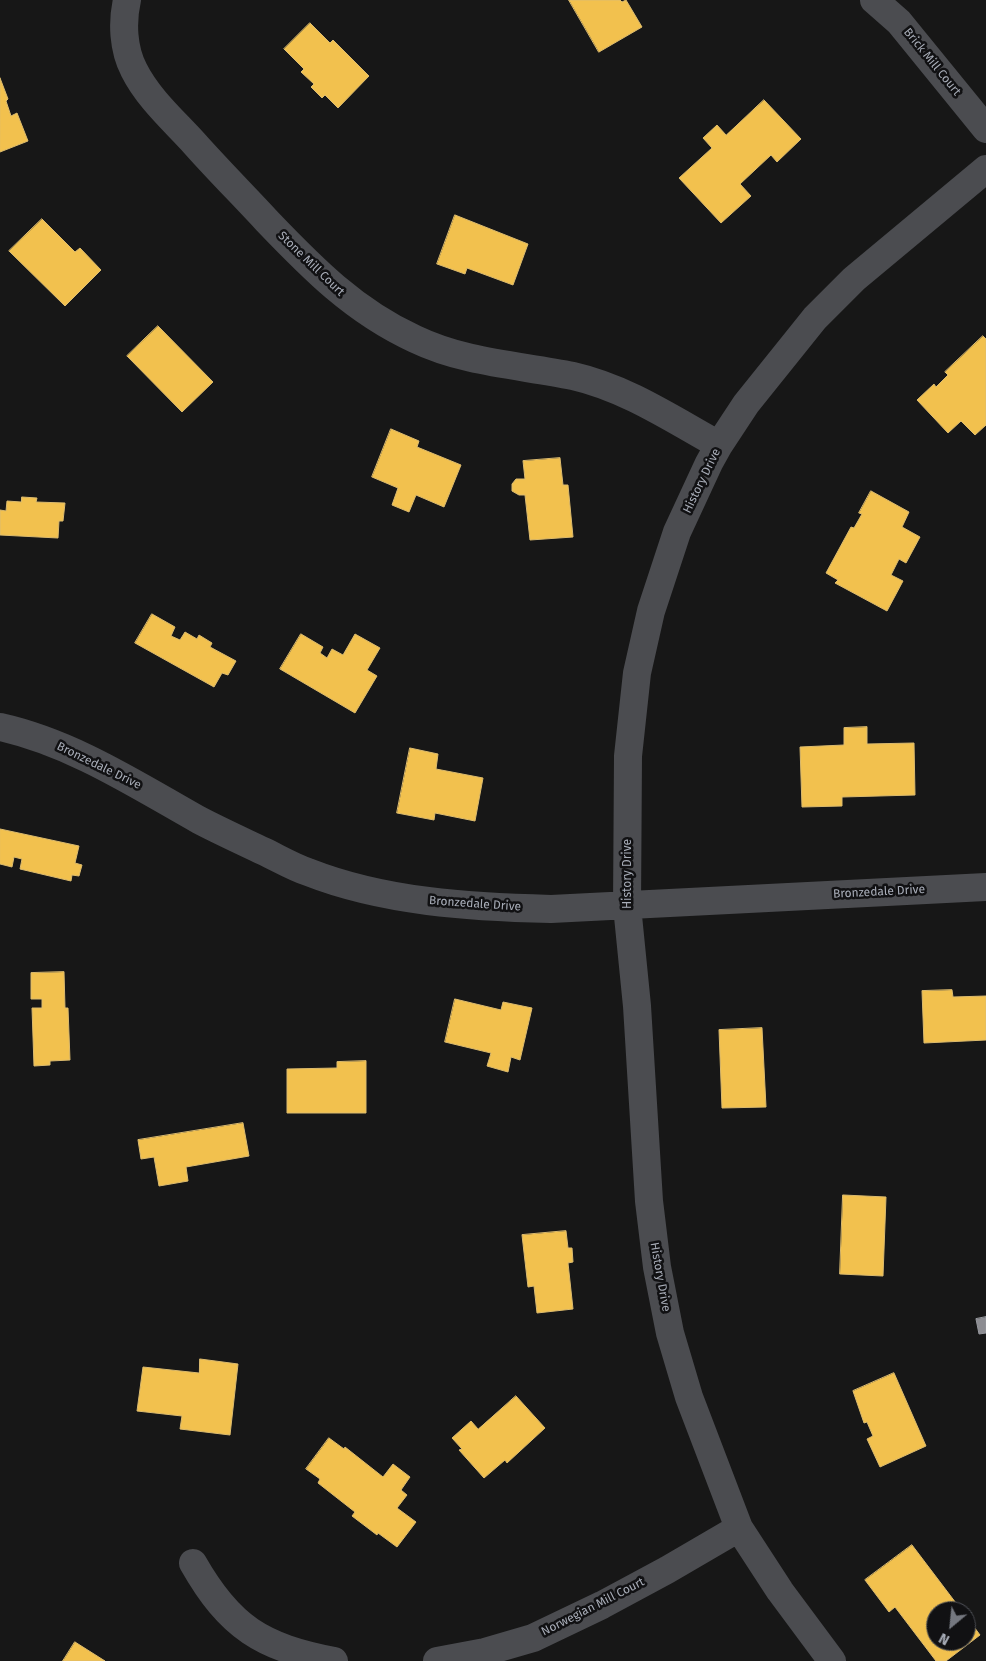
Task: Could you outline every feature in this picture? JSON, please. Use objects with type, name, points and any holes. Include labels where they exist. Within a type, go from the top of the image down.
[{"type":"street","name":"Stone Mill Court","points":[[127,0],[124,14],[125,42],[133,69],[147,91],[208,160],[295,250],[345,297],[379,320],[415,340],[455,354],[494,364],[573,376],[610,387],[627,394],[719,445]]},
{"type":"street","name":"Brick Mill Court","points":[[874,0],[899,22],[986,129]]},
{"type":"street","name":"History Drive","points":[[832,1661],[780,1591],[739,1528],[689,1397],[670,1333],[657,1267],[649,1201],[637,1006],[627,906],[628,756],[638,673],[651,611],[677,532],[719,445],[746,404],[815,318],[854,279],[986,169]]},
{"type":"street","name":"Bronzedale Drive","points":[[0,727],[64,747],[116,772],[201,821],[308,872],[367,890],[428,901],[506,908],[551,909],[986,887]]},
{"type":"street","name":"Norwegian Mill Court","points":[[437,1661],[485,1652],[533,1638],[602,1605],[739,1528]]},
{"type":"street","points":[[193,1563],[208,1589],[229,1615],[255,1635],[284,1649],[334,1661]]},
{"type":"building: Homes","points":[[569,0],[620,0],[622,2],[626,0],[642,27],[599,52]]},
{"type":"building: Homes","points":[[310,23],[330,43],[333,40],[369,76],[338,108],[325,95],[322,98],[311,87],[314,84],[301,72],[304,69],[284,49]]},
{"type":"building: Homes","points":[[0,78],[8,99],[6,101],[11,116],[17,113],[28,141],[0,152]]},
{"type":"building: Homes","points":[[764,100],[801,139],[777,162],[771,155],[740,184],[751,196],[721,223],[679,178],[712,148],[703,138],[717,125],[726,135]]},
{"type":"building: Homes","points":[[455,215],[528,244],[513,285],[467,268],[465,274],[437,264]]},
{"type":"building: Homes","points":[[42,219],[75,252],[80,248],[101,270],[65,306],[9,251]]},
{"type":"building: Homes","points":[[158,326],[213,382],[182,412],[127,356]]},
{"type":"building: Homes","points":[[983,336],[986,339],[986,425],[975,435],[961,421],[948,433],[917,400],[934,384],[936,387],[948,375],[945,372]]},
{"type":"building: Homes","points":[[391,429],[419,441],[417,447],[461,465],[444,507],[416,495],[409,512],[392,505],[398,488],[372,477]]},
{"type":"building: Homes","points":[[560,458],[563,485],[568,485],[573,537],[530,540],[525,495],[519,495],[512,491],[512,484],[516,479],[525,479],[523,461]]},
{"type":"building: Homes","points":[[871,491],[909,512],[902,527],[920,537],[906,563],[899,559],[891,575],[903,581],[887,611],[835,583],[838,580],[826,573],[851,527],[854,528],[862,514],[859,513]]},
{"type":"building: Homes","points":[[22,497],[37,498],[36,502],[65,503],[63,521],[59,521],[58,538],[0,535],[0,510],[6,511],[7,501],[21,502]]},
{"type":"building: Homes","points":[[152,614],[175,627],[171,636],[180,640],[185,632],[197,639],[199,635],[212,643],[210,647],[236,661],[228,675],[222,673],[214,687],[135,643]]},
{"type":"building: Homes","points":[[301,634],[323,647],[320,653],[327,658],[332,649],[343,655],[355,634],[380,648],[367,670],[377,676],[355,713],[280,669]]},
{"type":"building: Homes","points":[[867,727],[867,744],[914,743],[915,795],[842,797],[842,806],[802,807],[800,747],[844,745],[844,728]]},
{"type":"building: Homes","points":[[410,748],[438,754],[436,769],[483,778],[475,821],[435,813],[434,820],[397,813]]},
{"type":"building: Homes","points":[[0,829],[79,846],[75,863],[82,865],[79,876],[72,875],[71,881],[20,869],[22,859],[14,857],[12,867],[0,864]]},
{"type":"building: Homes","points":[[64,972],[65,1008],[68,1008],[70,1060],[50,1061],[50,1065],[34,1066],[32,1008],[42,1008],[42,999],[31,999],[31,973]]},
{"type":"building: Homes","points":[[952,990],[953,997],[986,996],[986,1040],[924,1043],[922,991]]},
{"type":"building: Homes","points":[[455,999],[501,1010],[503,1002],[532,1008],[520,1060],[511,1057],[508,1072],[487,1066],[491,1053],[445,1042]]},
{"type":"building: Homes","points":[[762,1028],[766,1107],[722,1108],[719,1030]]},
{"type":"building: Homes","points":[[366,1061],[366,1113],[287,1113],[287,1069],[337,1068],[337,1062]]},
{"type":"building: Homes","points":[[243,1123],[249,1156],[186,1167],[188,1181],[159,1186],[154,1157],[141,1159],[138,1140]]},
{"type":"building: Homes","points":[[843,1195],[886,1197],[883,1276],[840,1274]]},
{"type":"building: Homes","points":[[566,1231],[568,1248],[572,1248],[573,1262],[568,1263],[573,1309],[537,1313],[534,1286],[528,1287],[522,1235]]},
{"type":"building: Homes","points":[[200,1359],[238,1364],[230,1435],[180,1429],[182,1416],[137,1411],[143,1367],[199,1373]]},
{"type":"building: Homes","points":[[894,1373],[926,1446],[880,1467],[867,1439],[873,1436],[867,1422],[864,1423],[853,1391]]},
{"type":"building: Homes","points":[[516,1396],[545,1428],[507,1463],[505,1460],[484,1478],[459,1450],[462,1449],[452,1438],[471,1421],[478,1429]]},
{"type":"building: Homes","points":[[329,1438],[344,1449],[345,1447],[383,1477],[393,1464],[410,1477],[401,1490],[407,1495],[397,1508],[416,1522],[397,1547],[352,1516],[355,1512],[318,1483],[320,1479],[306,1469]]},
{"type":"building: Homes","points":[[912,1545],[954,1601],[926,1601],[926,1648],[895,1607],[889,1612],[865,1580]]},
{"type":"building: Homes","points":[[976,1630],[980,1635],[976,1638]]},
{"type":"building: Homes","points":[[75,1642],[105,1661],[63,1661]]},
{"type":"building: Homes","points":[[928,1651],[959,1651],[946,1661],[936,1661]]},
{"type":"building: Industry","points":[[986,1317],[986,1333],[979,1334],[976,1319]]}]
